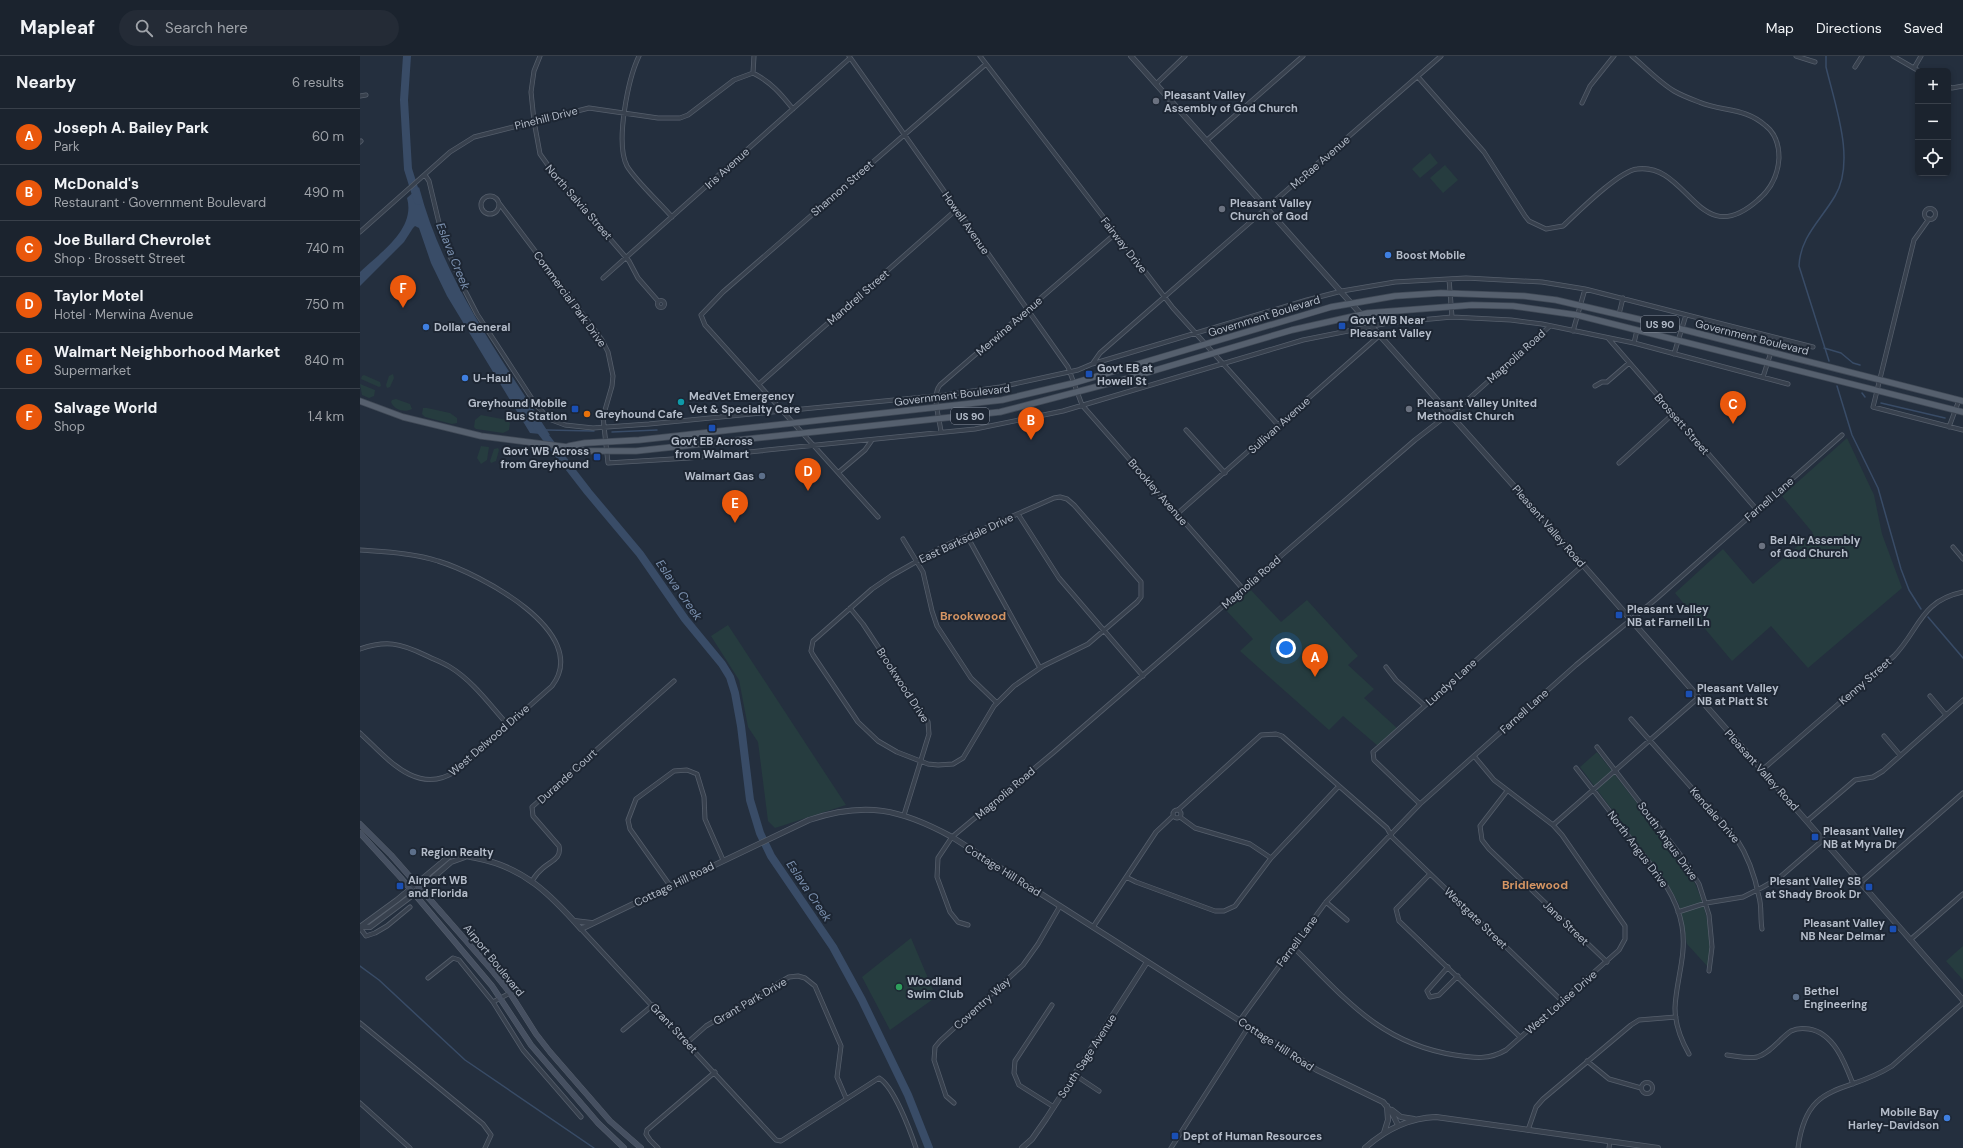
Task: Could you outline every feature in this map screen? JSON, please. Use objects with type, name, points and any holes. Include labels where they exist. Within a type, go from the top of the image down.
[{"type":"main road","name":"Government Boulevard","points":[[567,447],[584,443],[795,423],[1002,400],[1074,383],[1323,309],[1395,296],[1450,293],[1524,296],[1619,314],[1961,400]]},
{"type":"main road","name":"Government Boulevard","points":[[360,401],[403,417],[450,430],[506,440],[567,447],[585,451],[636,451],[1000,412],[1078,392],[1292,330],[1362,314],[1451,306],[1513,306],[1577,316],[1637,330],[1963,412]]},
{"type":"main road","name":"Airport Boulevard","points":[[360,824],[419,886],[510,993],[536,1034],[550,1052],[610,1121],[641,1148]]},
{"type":"main road","name":"Airport Boulevard","points":[[360,833],[410,889],[501,998],[531,1046],[598,1123],[624,1148]]},
{"type":"street","name":"North Salvia Street","points":[[540,56],[534,71],[531,92],[537,144],[545,162],[627,258],[638,278],[658,301]]},
{"type":"street","points":[[639,56],[632,71],[622,134],[625,160],[628,168],[672,217]]},
{"type":"street","points":[[754,56],[753,73],[766,80],[780,92],[793,109]]},
{"type":"street","name":"Fairway Drive","points":[[980,56],[1164,297],[1195,334],[1278,425]]},
{"type":"street","name":"Pleasant Valley Road","points":[[1131,56],[1342,291],[1583,565],[1963,1002]]},
{"type":"street","points":[[1156,84],[1185,56]]},
{"type":"street","points":[[1206,141],[1303,56]]},
{"type":"street","name":"McRae Avenue","points":[[1092,364],[1100,354],[1164,297],[1441,56]]},
{"type":"street","points":[[1582,103],[1590,86],[1614,56]]},
{"type":"street","points":[[1418,77],[1484,152],[1525,216],[1541,227],[1550,229],[1563,226],[1624,173],[1639,169],[1656,172],[1668,178],[1705,212],[1722,218],[1734,216],[1744,212],[1764,194],[1773,182],[1778,162],[1778,144],[1768,127],[1750,114],[1709,105],[1674,91],[1632,56]]},
{"type":"street","points":[[1796,56],[1815,62]]},
{"type":"street","points":[[1855,67],[1862,56]]},
{"type":"street","points":[[1893,56],[1914,68],[1921,56]]},
{"type":"street","name":"Iris Avenue","points":[[603,278],[850,57]]},
{"type":"street","name":"Howell Avenue","points":[[850,57],[1070,371],[1078,392]]},
{"type":"street","name":"Shannon Street","points":[[759,384],[705,325],[701,315],[723,292],[986,64]]},
{"type":"street","name":"Pinehill Drive","points":[[360,232],[450,152],[474,137],[589,108],[658,118],[680,118],[688,115],[734,80],[753,73]]},
{"type":"street","points":[[1951,86],[1961,87]]},
{"type":"street","points":[[360,96],[366,95]]},
{"type":"street","points":[[425,175],[429,181],[440,226],[450,256],[462,285],[478,314],[536,405],[549,419],[556,422],[593,428],[936,396],[1000,387],[1070,371],[1307,300],[1342,291],[1396,282],[1449,279],[1504,279],[1542,282],[1585,289],[1624,298],[1814,348]]},
{"type":"street","points":[[492,196],[496,198],[499,203],[498,209],[491,213],[485,212],[482,204],[484,199],[492,196]]},
{"type":"street","name":"Commercial Park Drive","points":[[499,203],[602,340],[608,352],[611,364],[612,386],[604,410],[608,463],[620,464],[814,445]]},
{"type":"street","name":"Mandrell Street","points":[[759,384],[957,209]]},
{"type":"street","points":[[1929,219],[1914,240],[1873,407],[1963,430]]},
{"type":"street","name":"Merwina Avenue","points":[[936,396],[937,389],[940,385],[1115,234]]},
{"type":"street","points":[[1449,279],[1452,317]]},
{"type":"street","points":[[1573,331],[1585,289]]},
{"type":"street","points":[[1619,314],[1624,298]]},
{"type":"street","points":[[1674,354],[1686,315]]},
{"type":"street","points":[[814,445],[975,428],[1022,420],[1082,405],[1303,340],[1372,326],[1452,317],[1511,320],[1550,326],[1634,343],[1788,384]]},
{"type":"street","name":"Magnolia Road","points":[[968,925],[958,922],[950,912],[937,877],[938,858],[952,837],[1143,676],[1415,440],[1454,412],[1550,326]]},
{"type":"street","points":[[1634,343],[1637,330]]},
{"type":"street","name":"Sullivan Avenue","points":[[1177,514],[1380,335]]},
{"type":"street","name":"Brossett Street","points":[[1608,338],[1757,510]]},
{"type":"street","points":[[1763,377],[1767,363],[1778,339]]},
{"type":"street","points":[[1595,386],[1602,382],[1607,382],[1629,363]]},
{"type":"street","points":[[759,384],[878,517]]},
{"type":"street","name":"Brookley Avenue","points":[[1078,392],[1082,405],[1243,589]]},
{"type":"street","points":[[936,396],[941,432]]},
{"type":"street","points":[[1949,427],[1961,400]]},
{"type":"street","points":[[1618,463],[1673,414]]},
{"type":"street","points":[[1186,430],[1225,473]]},
{"type":"street","name":"Farnell Lane","points":[[1240,1020],[1326,902],[1420,804],[1842,435]]},
{"type":"street","points":[[838,472],[865,450],[872,440]]},
{"type":"street","name":"East Barksdale Drive","points":[[920,761],[887,747],[869,734],[858,722],[813,655],[812,645],[817,636],[872,589],[916,561],[968,536],[1054,498],[1067,499],[1073,504],[1141,584],[1141,597],[1104,631]]},
{"type":"street","points":[[1018,514],[1059,578],[1143,676]]},
{"type":"street","points":[[968,536],[1040,668]]},
{"type":"street","points":[[903,539],[925,579],[937,626],[971,678],[997,703]]},
{"type":"street","points":[[1953,547],[1963,558]]},
{"type":"street","name":"West Delwood Drive","points":[[360,550],[408,554],[437,560],[487,582],[511,596],[540,621],[555,641],[561,664],[557,679],[456,771],[443,779],[430,780],[414,777],[396,766],[360,733]]},
{"type":"street","name":"Lundys Lane","points":[[1420,804],[1374,760],[1373,752],[1583,565]]},
{"type":"street","name":"Kenny Street","points":[[1762,770],[1894,656],[1904,646],[1932,605],[1943,598],[1963,592]]},
{"type":"street","name":"Brookwood Drive","points":[[850,608],[863,624],[928,722],[929,734],[904,815]]},
{"type":"street","points":[[920,761],[938,765],[959,762],[967,752],[997,703],[1014,686],[1040,668],[1088,644],[1104,631]]},
{"type":"street","points":[[360,649],[381,643],[392,644],[414,650],[449,666],[472,684],[508,725]]},
{"type":"street","points":[[1386,667],[1396,680],[1424,705]]},
{"type":"street","name":"Durande Court","points":[[532,881],[539,871],[557,857],[560,850],[559,846],[533,816],[532,807],[674,681]]},
{"type":"street","points":[[1930,696],[1946,714]]},
{"type":"street","points":[[1553,825],[1698,698]]},
{"type":"street","points":[[1807,821],[1855,780],[1873,777],[1883,771],[1963,700]]},
{"type":"street","name":"Kendale Drive","points":[[1631,719],[1736,838],[1752,867],[1756,890],[1759,896],[1762,929]]},
{"type":"street","name":"Westgate Street","points":[[1178,810],[1261,735],[1276,734],[1289,741],[1387,828],[1390,834],[1430,874],[1562,1001]]},
{"type":"street","points":[[1884,736],[1900,755]]},
{"type":"street","name":"South Angus Drive","points":[[1597,747],[1689,867],[1703,892],[1709,915],[1712,946],[1709,971]]},
{"type":"street","name":"West Louise Drive","points":[[1293,947],[1357,1009],[1385,1031],[1418,1046],[1458,1055],[1488,1057],[1506,1050],[1619,950],[1625,939],[1625,926],[1574,852],[1553,825],[1494,780],[1474,756]]},
{"type":"street","name":"North Angus Drive","points":[[1576,768],[1659,875],[1673,898],[1682,926],[1684,953],[1675,1008],[1680,1033],[1689,1054]]},
{"type":"street","points":[[672,886],[630,829],[628,820],[636,800],[674,771],[680,769],[697,774],[702,786],[705,819],[723,860]]},
{"type":"street","points":[[1126,876],[1136,882],[1215,911],[1224,911],[1235,906],[1271,858],[1339,786]]},
{"type":"street","name":"Jane Street","points":[[1507,791],[1480,826],[1482,840],[1501,862],[1607,962]]},
{"type":"street","points":[[1860,883],[1963,793]]},
{"type":"street","name":"Cottage Hill Road","points":[[581,929],[809,820],[849,810],[879,810],[904,815],[929,825],[952,837],[1317,1070],[1387,1105],[1397,1115],[1415,1119]]},
{"type":"street","points":[[1093,927],[1156,832],[1173,816],[1174,811],[1178,810],[1181,814],[1180,817]]},
{"type":"street","points":[[1173,816],[1176,818],[1180,817],[1195,828],[1250,844],[1271,858]]},
{"type":"street","points":[[1678,912],[1706,904],[1743,897],[1779,878],[1823,840]]},
{"type":"street","name":"Grant Street","points":[[419,886],[451,862],[460,858],[469,857],[499,864],[532,881],[552,896],[581,929],[688,1042],[776,1140],[780,1141],[879,1078],[885,1081],[903,1114],[916,1148]]},
{"type":"street","points":[[1430,874],[1396,909],[1399,921],[1520,1037]]},
{"type":"street","points":[[360,927],[410,889],[419,886]]},
{"type":"street","points":[[360,927],[370,927],[414,894],[419,886]]},
{"type":"street","points":[[1910,940],[1963,894]]},
{"type":"street","points":[[1326,902],[1347,920]]},
{"type":"street","name":"Coventry Way","points":[[954,1103],[946,1096],[936,1068],[934,1060],[936,1048],[940,1041],[1023,965],[1038,944],[1060,906]]},
{"type":"street","points":[[360,927],[366,936],[375,933],[410,907]]},
{"type":"street","points":[[574,921],[592,923]]},
{"type":"street","points":[[428,978],[453,958],[459,960],[493,1002],[523,1050],[581,1117]]},
{"type":"street","name":"South Sage Avenue","points":[[1022,1148],[1032,1139],[1054,1107],[1148,962]]},
{"type":"street","points":[[1448,967],[1427,991],[1430,997],[1439,994],[1458,976]]},
{"type":"street","name":"Grant Park Drive","points":[[688,1042],[706,1026],[789,978],[798,976],[805,978],[815,986],[841,1046],[837,1077],[846,1098]]},
{"type":"street","points":[[493,1002],[510,993]]},
{"type":"street","points":[[1798,1148],[1801,1128],[1812,1106],[1823,1097],[1883,1072],[1892,1066],[1963,1002]]},
{"type":"street","points":[[1052,1004],[1015,1061],[1014,1073],[1019,1085],[1054,1107]]},
{"type":"street","points":[[623,1030],[652,1005]]},
{"type":"street","points":[[1528,1130],[1536,1107],[1587,1061],[1631,1025],[1639,1020],[1676,1017]]},
{"type":"street","points":[[360,1023],[483,1124],[491,1135],[485,1148]]},
{"type":"street","points":[[1171,1148],[1249,1026]]},
{"type":"street","points":[[1727,1055],[1751,1058],[1759,1056],[1769,1051],[1796,1029],[1812,1029],[1820,1032],[1836,1047],[1854,1084]]},
{"type":"street","points":[[1587,1061],[1609,1079],[1641,1088]]},
{"type":"street","points":[[658,1148],[646,1134],[647,1130],[715,1072]]},
{"type":"street","points":[[1075,1075],[1099,1091]]},
{"type":"street","points":[[360,1103],[410,1148]]},
{"type":"street","points":[[1387,1105],[1398,1125]]},
{"type":"street","points":[[1384,1133],[1388,1120],[1387,1105]]},
{"type":"street","name":"Cottage Hill Road","points":[[1365,1148],[1384,1133],[1398,1125],[1415,1119],[1436,1117],[1658,1148]]},
{"type":"street","points":[[1609,1148],[1610,1142]]},
{"type":"green space","points":[[1430,153],[1438,163],[1420,178],[1412,169]]},
{"type":"green space","points":[[1445,165],[1458,180],[1443,193],[1430,178]]},
{"type":"green space","points":[[393,374],[394,378],[390,387],[387,388],[386,385],[389,376]]},
{"type":"green space","points":[[364,375],[380,382],[381,386],[379,387],[361,379]]},
{"type":"green space","points":[[360,384],[375,390],[374,396],[369,398],[362,395]]},
{"type":"green space","points":[[396,399],[410,404],[412,409],[406,411],[397,409],[391,402],[392,400]]},
{"type":"green space","points":[[423,408],[450,413],[457,418],[457,423],[452,424],[425,417],[422,414]]},
{"type":"green space","points":[[481,415],[507,420],[510,423],[509,430],[503,433],[476,429],[474,427],[475,420]]},
{"type":"green space","points":[[1847,438],[1874,495],[1882,534],[1902,588],[1808,668],[1771,626],[1732,661],[1675,593],[1723,549],[1753,584],[1813,533],[1782,496]]},
{"type":"green space","points":[[481,446],[489,447],[487,460],[481,464],[477,458]]},
{"type":"green space","points":[[498,448],[499,450],[496,461],[491,463],[490,461],[494,449]]},
{"type":"green space","points":[[1248,587],[1281,622],[1307,600],[1358,656],[1348,665],[1374,689],[1364,698],[1398,729],[1378,746],[1343,716],[1329,730],[1240,651],[1253,639],[1224,608]]},
{"type":"green space","points":[[728,625],[846,805],[775,828],[768,821],[758,742],[748,727],[739,680],[711,636]]},
{"type":"green space","points":[[1597,752],[1686,866],[1698,890],[1706,915],[1710,941],[1708,967],[1687,944],[1679,904],[1667,883],[1580,767]]},
{"type":"green space","name":"Woodland Swim Club","points":[[911,938],[936,997],[890,1030],[862,977]]},
{"type":"green space","points":[[1963,946],[1963,980],[1946,961]]},
{"type":"water","points":[[419,187],[429,221],[458,285],[493,346],[550,435],[530,433],[447,296],[431,263],[419,228],[415,226],[404,242],[360,286],[360,272],[394,240],[401,230],[406,220],[408,209],[407,198]]},
{"type":"waterway","name":"Eslava Creek","points":[[407,56],[404,100],[408,169],[418,201]]},
{"type":"waterway","points":[[1826,56],[1826,67],[1842,133],[1844,166],[1841,182],[1835,196],[1807,237],[1800,256],[1799,266],[1829,361]]},
{"type":"waterway","points":[[1824,348],[1841,353],[1853,363],[1860,365]]},
{"type":"waterway","points":[[1837,386],[1852,435],[1878,488],[1901,569],[1909,590],[1921,609]]},
{"type":"waterway","points":[[1862,393],[1865,397]]},
{"type":"waterway","points":[[1881,403],[1945,418]]},
{"type":"waterway","name":"Eslava Creek","points":[[537,426],[588,492],[640,554],[685,619],[722,664],[730,677],[735,693],[741,726],[750,800],[760,833],[771,856],[833,947],[862,1000],[908,1095],[929,1148]]},
{"type":"waterway","points":[[546,430],[594,431]]},
{"type":"waterway","points":[[612,432],[657,430]]},
{"type":"waterway","points":[[1928,617],[1963,658]]},
{"type":"waterway","points":[[360,966],[379,980],[465,1060],[594,1148]]},
{"type":"place","name":"Pleasant Valley Assembly of God Church","points":[[1156,101]]},
{"type":"place","name":"Pleasant Valley Church of God","points":[[1222,209]]},
{"type":"place","name":"Boost Mobile","points":[[1388,255]]},
{"type":"place","name":"Salvage World","points":[[403,308]]},
{"type":"place","name":"Govt WB Near Pleasant Valley","points":[[1342,326]]},
{"type":"place","name":"Dollar General","points":[[426,327]]},
{"type":"place","name":"Govt EB at Howell St","points":[[1089,374]]},
{"type":"place","name":"U-Haul","points":[[465,378]]},
{"type":"place","name":"MedVet Emergency Vet & Specialty Care","points":[[681,402]]},
{"type":"place","name":"Greyhound Mobile Bus Station","points":[[575,409]]},
{"type":"place","name":"Pleasant Valley United Methodist Church","points":[[1409,409]]},
{"type":"place","name":"Greyhound Cafe","points":[[587,414]]},
{"type":"place","name":"Joe Bullard Chevrolet","points":[[1733,424]]},
{"type":"place","name":"Govt EB Across from Walmart","points":[[712,428]]},
{"type":"place","name":"McDonald's","points":[[1031,440]]},
{"type":"place","name":"Govt WB Across from Greyhound","points":[[597,457]]},
{"type":"place","name":"Walmart Gas","points":[[762,476]]},
{"type":"place","name":"Taylor Motel","points":[[808,491]]},
{"type":"place","name":"Walmart Neighborhood Market","points":[[735,523]]},
{"type":"place","name":"Bel Air Assembly of God Church","points":[[1762,546]]},
{"type":"place","name":"Pleasant Valley NB at Farnell Ln","points":[[1619,615]]},
{"type":"place","name":"Joseph A. Bailey Park","points":[[1315,677]]},
{"type":"place","name":"Pleasant Valley NB at Platt St","points":[[1689,694]]},
{"type":"place","name":"Pleasant Valley NB at Myra Dr","points":[[1815,837]]},
{"type":"place","name":"Region Realty","points":[[413,852]]},
{"type":"place","name":"Airport WB and Florida","points":[[400,886]]},
{"type":"place","name":"Plesant Valley SB at Shady Brook Dr","points":[[1869,887]]},
{"type":"place","name":"Pleasant Valley NB Near Delmar","points":[[1893,929]]},
{"type":"place","name":"Woodland Swim Club","points":[[899,987]]},
{"type":"place","name":"Bethel Engineering","points":[[1796,997]]},
{"type":"place","name":"Mobile Bay Harley-Davidson","points":[[1947,1118]]},
{"type":"place","name":"Dept of Human Resources","points":[[1175,1136]]},
{"type":"district","name":"Brookwood","points":[[973,616]]},
{"type":"district","name":"Bridlewood","points":[[1535,885]]}]
